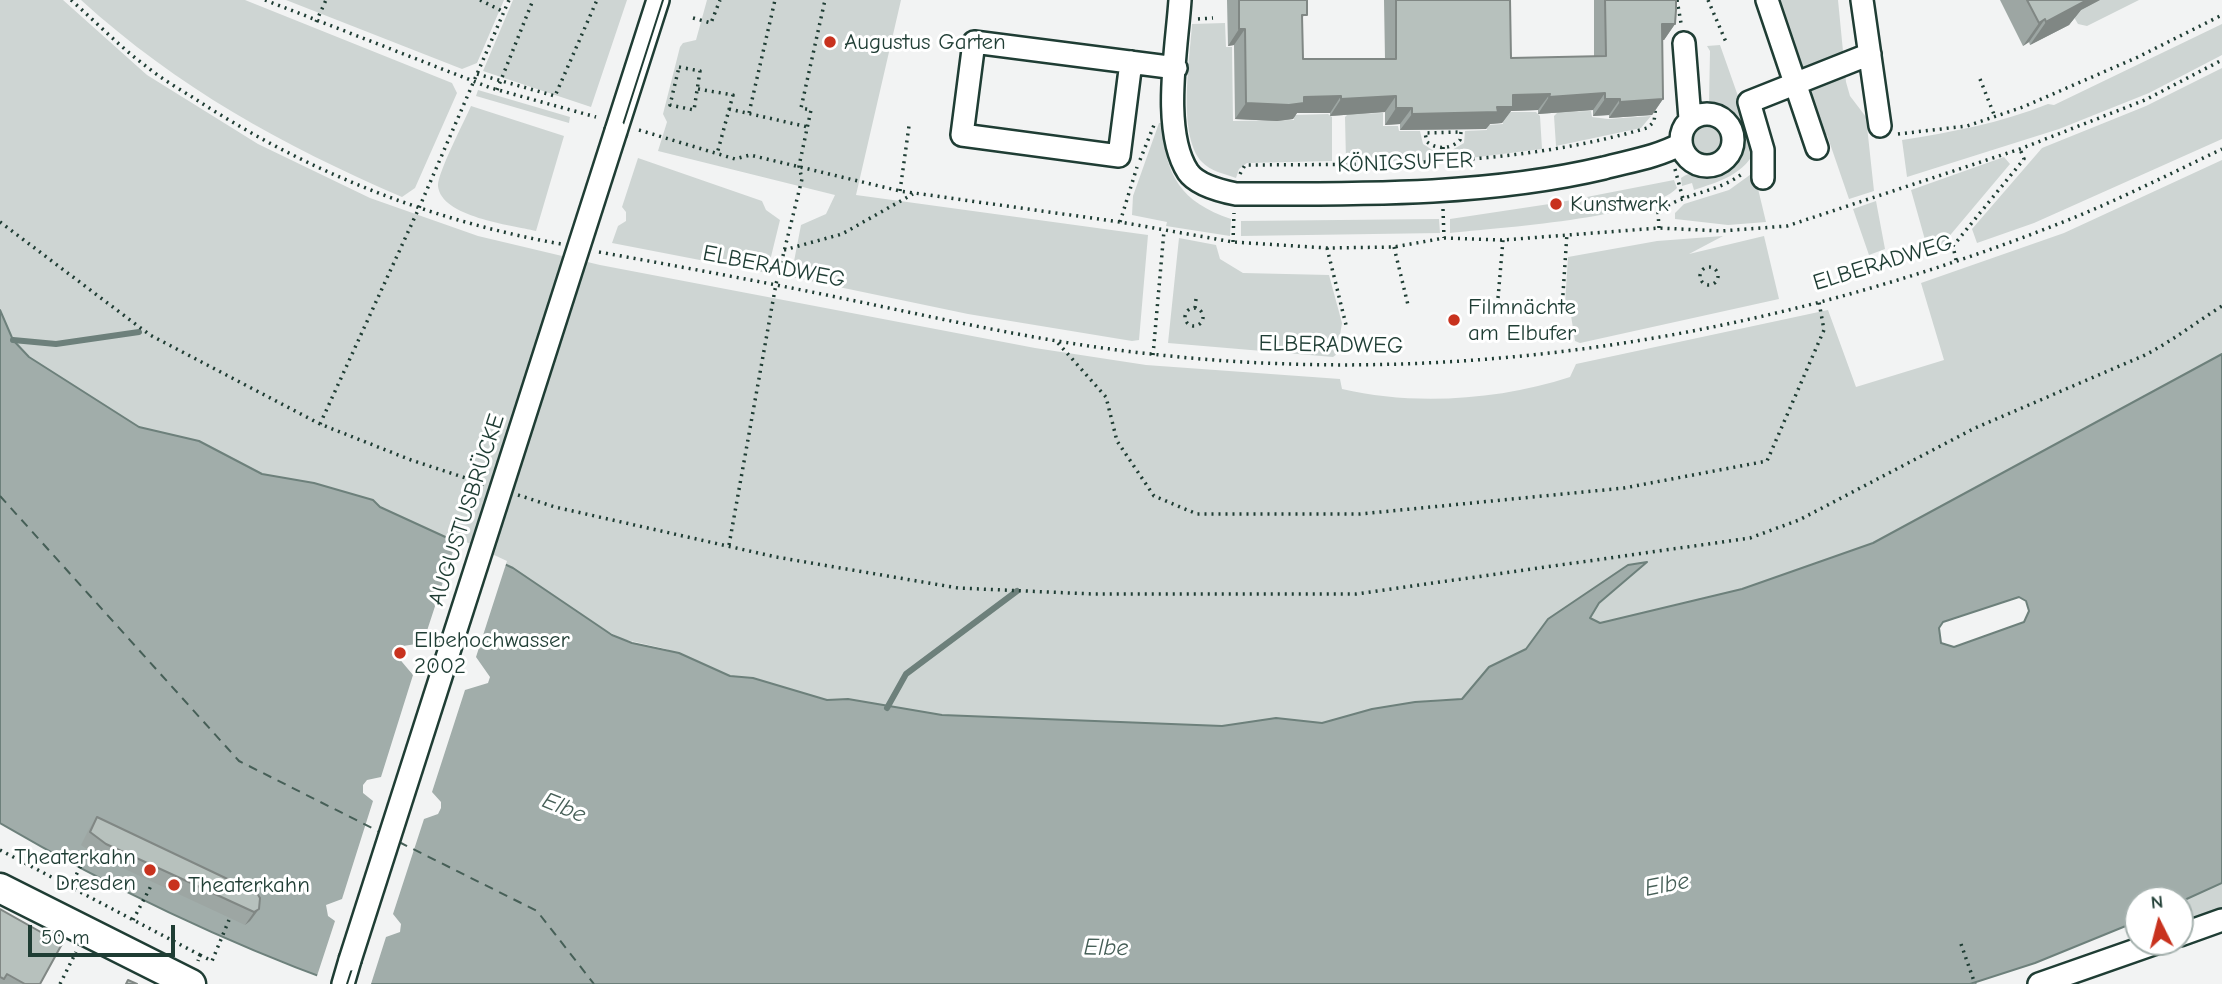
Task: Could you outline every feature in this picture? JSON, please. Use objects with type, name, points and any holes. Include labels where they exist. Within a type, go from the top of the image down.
[{"type":"main road","points":[[0,888],[194,974]]},
{"type":"street","name":"AUGUSTUSBRÜCKE","points":[[343,984],[658,0]]},
{"type":"street","points":[[1173,115],[1180,0]]},
{"type":"street","points":[[1767,0],[1816,148]]},
{"type":"street","points":[[1862,0],[1870,54],[1888,130]]},
{"type":"street","points":[[1131,62],[1119,156],[962,135],[974,42],[1131,62],[1176,68]]},
{"type":"street","points":[[1684,43],[1690,119]]},
{"type":"street","points":[[1757,173],[1763,150],[1749,102],[1870,54]]},
{"type":"street","points":[[1708,114],[1717,116],[1730,127],[1733,145],[1724,161],[1706,167],[1689,160],[1681,144],[1684,126],[1690,119],[1708,114]]},
{"type":"street","name":"KÖNIGSUFER","points":[[1173,115],[1177,148],[1189,174],[1216,190],[1236,194],[1442,190],[1553,180],[1656,155],[1681,144]]},
{"type":"street","points":[[2194,930],[2222,920]]},
{"type":"street","points":[[2039,984],[2124,954]]},
{"type":"path","points":[[71,0],[148,68],[259,140],[368,190],[419,208],[496,231],[563,245]]},
{"type":"path","points":[[265,0],[472,82],[596,117]]},
{"type":"path","points":[[316,22],[326,0]]},
{"type":"path","points":[[480,0],[504,12]]},
{"type":"path","points":[[320,424],[419,208],[509,0]]},
{"type":"path","points":[[497,90],[533,0]]},
{"type":"path","points":[[552,104],[597,0]]},
{"type":"path","points":[[693,18],[711,23],[720,0]]},
{"type":"path","points":[[750,113],[775,0]]},
{"type":"path","points":[[729,546],[776,284],[802,179],[799,166],[811,110],[801,108],[825,0]]},
{"type":"path","points":[[1708,0],[1726,42]]},
{"type":"path","points":[[1888,130],[1967,126],[1995,117],[2138,57],[2222,15]]},
{"type":"path","points":[[639,130],[735,159],[750,155],[900,191],[1120,222],[1233,242],[1327,248],[1394,247],[1444,238],[1503,240],[1659,228],[1721,231],[1787,226],[2020,149],[2145,100],[2222,60]]},
{"type":"path","points":[[680,67],[700,71],[697,89],[694,110],[670,105],[680,67]]},
{"type":"path","points":[[477,74],[555,96]]},
{"type":"path","points":[[1980,79],[1995,117]]},
{"type":"path","points":[[697,89],[733,95],[717,154]]},
{"type":"path","points":[[1233,242],[1236,194],[1245,165],[1444,163],[1549,149],[1647,128],[1656,116],[1656,92]]},
{"type":"path","points":[[729,109],[808,127]]},
{"type":"path","points":[[1120,222],[1133,178],[1159,112],[1173,115]]},
{"type":"path","points":[[900,191],[909,126]]},
{"type":"path","points":[[1443,130],[1461,132],[1458,143],[1443,147],[1429,144],[1425,133],[1443,130]]},
{"type":"path","points":[[1443,147],[1444,163]]},
{"type":"path","points":[[1956,260],[1952,246],[2024,159],[2020,149]]},
{"type":"path","name":"ELBERADWEG","points":[[590,250],[776,284],[1056,341],[1153,355],[1338,367],[1456,362],[1576,352],[1701,330],[1819,302],[1956,260],[2078,216],[2222,149]]},
{"type":"path","points":[[1659,228],[1657,212],[1683,199],[1757,173]]},
{"type":"path","points":[[1676,175],[1683,199]]},
{"type":"path","points":[[784,250],[842,234],[914,193]]},
{"type":"path","points":[[1443,219],[1444,238]]},
{"type":"path","points":[[0,222],[150,335],[320,424],[411,460],[489,486]]},
{"type":"path","points":[[1153,355],[1164,231]]},
{"type":"path","points":[[1562,309],[1567,233]]},
{"type":"path","points":[[1497,298],[1503,240]]},
{"type":"path","points":[[1394,247],[1408,305]]},
{"type":"path","points":[[1327,248],[1346,329]]},
{"type":"path","points":[[1708,264],[1716,270],[1718,276],[1711,285],[1705,284],[1700,277],[1708,264]]},
{"type":"path","points":[[1195,307],[1196,299]]},
{"type":"path","points":[[1056,341],[1105,397],[1117,441],[1154,496],[1197,514],[1360,514],[1624,488],[1767,461],[1824,330],[1819,302]]},
{"type":"path","points":[[516,494],[555,507],[729,546],[958,589],[1093,594],[1356,594],[1750,538],[1799,520],[1975,428],[2143,356],[2167,344],[2179,333],[2222,306]]},
{"type":"path","points":[[1195,307],[1203,315],[1200,324],[1195,326],[1187,322],[1185,317],[1187,311],[1195,307]]},
{"type":"path","points":[[0,850],[212,961],[229,920]]},
{"type":"path","points":[[70,887],[89,850]]},
{"type":"path","points":[[133,920],[152,884]]},
{"type":"path","points":[[1961,944],[1975,984]]},
{"type":"path","points":[[60,984],[76,951]]},
{"type":"path","points":[[194,974],[200,955]]},
{"type":"shaded area","points":[[0,0],[63,0],[147,75],[258,144],[370,198],[478,236],[600,265],[1035,348],[1146,365],[1340,379],[1342,389],[1398,398],[1457,398],[1515,391],[1570,377],[1576,364],[1828,310],[1856,387],[1944,360],[1921,283],[2064,233],[2222,160],[2222,354],[1873,543],[1742,589],[1600,623],[1590,618],[1599,603],[1646,563],[1628,565],[1548,619],[1526,649],[1489,667],[1462,699],[1431,700],[1372,709],[1322,723],[1276,718],[1222,726],[942,715],[848,699],[827,700],[753,678],[730,676],[666,649],[622,639],[598,626],[513,568],[380,507],[372,500],[314,483],[262,474],[199,441],[139,427],[29,357],[13,340],[0,310]]},
{"type":"shaded area","points":[[81,0],[245,0],[452,83],[457,93],[415,188],[402,197],[315,157],[233,112],[155,61]]},
{"type":"shaded area","points":[[286,0],[504,0],[477,63],[462,69]]},
{"type":"shaded area","points":[[513,0],[627,0],[591,107],[483,71]]},
{"type":"shaded area","points":[[707,0],[901,0],[856,195],[1148,235],[1139,340],[968,314],[791,277],[801,225],[826,214],[835,195],[658,151],[667,122],[663,114],[680,47],[683,43],[696,40]]},
{"type":"shaded area","points":[[1776,0],[1838,0],[1846,82],[1850,96],[1866,117],[1874,191],[1849,199],[1827,135],[1823,136]]},
{"type":"shaded area","points":[[2100,0],[2139,0],[2087,26],[2078,24],[2072,14]]},
{"type":"shaded area","points":[[1225,23],[1226,47],[1232,47],[1233,121],[1294,120],[1294,115],[1328,114],[1332,117],[1332,161],[1247,163],[1239,169],[1236,178],[1213,170],[1202,162],[1194,150],[1187,116],[1192,24]]},
{"type":"shaded area","points":[[2222,24],[2222,55],[2149,93],[2059,129],[1907,177],[1902,140],[1976,126],[2048,104],[2054,105]]},
{"type":"shaded area","points":[[1720,45],[1756,147],[1746,164],[1731,176],[1694,190],[1692,183],[1682,186],[1681,178],[1729,165],[1736,159],[1742,146],[1742,131],[1737,119],[1725,108],[1709,104],[1710,51],[1707,46]]},
{"type":"shaded area","points":[[2222,68],[2222,139],[2034,223],[1977,243],[1972,229],[2042,148],[2146,106]]},
{"type":"shaded area","points":[[478,90],[570,117],[569,123],[476,96]]},
{"type":"shaded area","points":[[471,106],[564,136],[536,231],[479,218],[451,205],[442,197],[439,180]]},
{"type":"shaded area","points":[[1591,111],[1592,117],[1608,119],[1651,116],[1641,128],[1556,146],[1554,116],[1558,112]]},
{"type":"shaded area","points":[[1503,112],[1536,112],[1540,116],[1542,149],[1462,159],[1452,150],[1464,143],[1465,131],[1487,130],[1487,125],[1503,124]]},
{"type":"shaded area","points":[[1383,113],[1383,126],[1398,126],[1399,131],[1420,131],[1423,144],[1434,151],[1426,161],[1346,161],[1345,117],[1348,114]]},
{"type":"shaded area","points":[[1159,123],[1162,123],[1167,158],[1179,184],[1200,204],[1231,219],[1230,236],[1166,226],[1167,222],[1132,215],[1133,196]]},
{"type":"shaded area","points":[[1708,123],[1720,128],[1725,140],[1720,152],[1708,157],[1696,152],[1691,140],[1696,128]]},
{"type":"shaded area","points":[[2004,157],[2010,164],[1936,252],[1929,254],[1911,190]]},
{"type":"shaded area","points":[[638,158],[762,201],[766,210],[780,220],[767,273],[612,243],[618,226],[626,221],[626,212],[622,207]]},
{"type":"shaded area","points":[[1754,172],[1766,222],[1728,225],[1675,219],[1675,213],[1684,204],[1729,190]]},
{"type":"shaded area","points":[[1674,180],[1677,188],[1661,198],[1636,207],[1570,220],[1450,233],[1450,219],[1556,203]]},
{"type":"shaded area","points":[[1876,201],[1885,249],[1869,255],[1853,209]]},
{"type":"shaded area","points":[[1439,219],[1440,233],[1241,236],[1241,221]]},
{"type":"shaded area","points":[[1723,236],[1689,254],[1764,236],[1779,299],[1580,343],[1575,341],[1570,309],[1565,304],[1568,257],[1657,241]]},
{"type":"shaded area","points":[[1179,238],[1216,245],[1220,259],[1243,273],[1329,275],[1342,323],[1337,354],[1333,357],[1168,343]]},
{"type":"shaded area","points":[[2222,883],[2222,913],[2194,920],[2194,896]]},
{"type":"water","name":"Elbe","points":[[0,310],[13,340],[29,357],[139,427],[199,441],[262,474],[314,483],[373,500],[380,507],[513,568],[612,635],[632,643],[679,653],[730,676],[753,678],[827,700],[848,699],[942,715],[1222,726],[1276,718],[1322,723],[1372,709],[1415,702],[1462,699],[1489,667],[1526,649],[1548,619],[1628,565],[1647,562],[1599,603],[1590,618],[1600,623],[1742,589],[1873,543],[2222,354],[2222,883],[2194,896],[2194,886],[2124,886],[2124,927],[2035,963],[1970,984],[340,984],[209,931],[82,869],[0,823]],"holes":[[[2019,597],[2026,601],[2029,611],[2024,622],[1954,647],[1941,643],[1939,628],[1943,622]]]},
{"type":"pier","points":[[449,534],[507,561],[476,657],[490,677],[488,683],[465,690],[432,792],[441,802],[441,808],[438,814],[424,819],[393,914],[401,924],[400,932],[386,937],[371,984],[330,984],[316,979],[335,921],[328,916],[326,905],[342,899],[373,801],[363,793],[363,785],[367,780],[381,777],[413,675],[397,656],[399,649],[423,643],[457,539]]},
{"type":"building","points":[[1239,0],[1307,0],[1307,15],[1302,15],[1303,59],[1396,59],[1396,0],[1510,0],[1511,58],[1606,56],[1605,0],[1676,0],[1676,10],[1675,24],[1662,24],[1663,99],[1620,102],[1620,99],[1605,99],[1605,93],[1549,97],[1550,94],[1513,95],[1513,107],[1497,107],[1498,112],[1412,114],[1412,108],[1396,108],[1396,96],[1341,99],[1341,96],[1304,97],[1304,103],[1289,105],[1246,103],[1245,29],[1239,29]]},
{"type":"building","points":[[2027,0],[2087,0],[2046,22],[2045,19],[2039,23]]},
{"type":"building","points":[[97,817],[257,893],[260,898],[259,909],[254,912],[106,844],[90,832]]},
{"type":"building","points":[[0,909],[62,944],[40,984],[25,984],[7,974],[4,979],[0,977]]},
{"type":"waterway","points":[[13,340],[56,344],[139,332]]},
{"type":"waterway","points":[[887,708],[906,674],[1017,591]]},
{"type":"ferry route","points":[[0,496],[239,761],[382,833]]},
{"type":"ferry route","points":[[399,842],[537,911],[594,984]]},
{"type":"tram line","points":[[347,984],[663,0]]},
{"type":"place","name":"Augustus Garten","points":[[830,42]]},
{"type":"place","name":"Kunstwerk","points":[[1556,204]]},
{"type":"place","name":"Filmnächte am Elbufer","points":[[1454,320]]},
{"type":"place","name":"Elbehochwasser 2002","points":[[400,653]]},
{"type":"place","name":"Theaterkahn Dresden","points":[[150,870]]},
{"type":"place","name":"Theaterkahn","points":[[174,885]]}]
